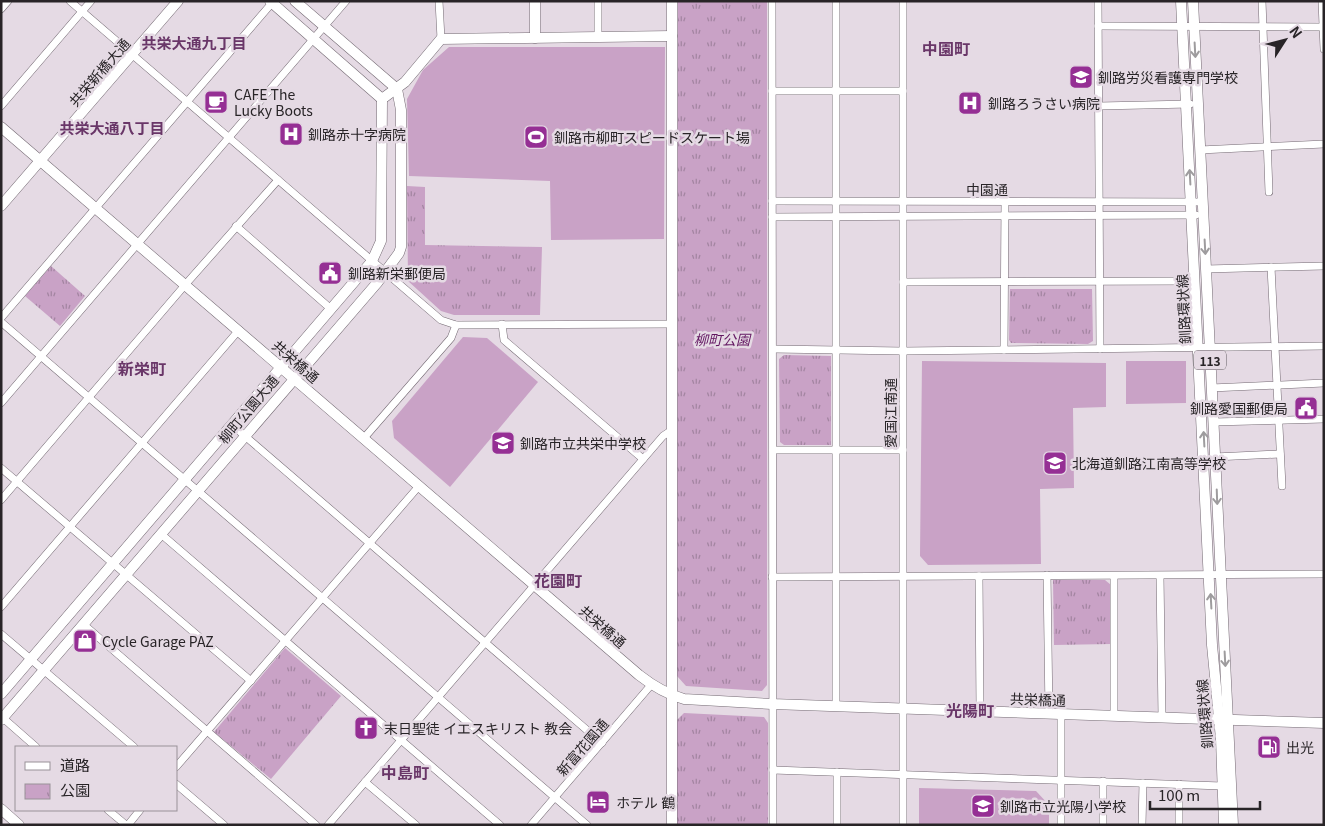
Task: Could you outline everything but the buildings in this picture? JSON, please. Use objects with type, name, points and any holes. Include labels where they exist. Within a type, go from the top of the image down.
[{"type":"street","points":[[1,9],[8,1]]},
{"type":"street","points":[[70,1],[441,320],[456,325],[672,324]]},
{"type":"street","points":[[1,106],[91,1]]},
{"type":"street","name":"共栄新橋大通","points":[[1,206],[178,1]]},
{"type":"street","points":[[295,1],[397,89]]},
{"type":"street","points":[[1,403],[346,1]]},
{"type":"street","points":[[1,318],[271,2],[382,99],[397,89],[441,39],[439,1]]},
{"type":"street","points":[[534,1],[535,38]]},
{"type":"street","points":[[598,1],[598,38]]},
{"type":"street","points":[[672,1],[672,825]]},
{"type":"street","points":[[772,1],[773,825]]},
{"type":"street","points":[[836,1],[836,706]]},
{"type":"street","name":"愛国江南通","points":[[903,1],[903,825]]},
{"type":"street","points":[[1098,1],[1100,349]]},
{"type":"street","name":"釧路環状線","points":[[1181,1],[1198,348],[1215,575],[1223,719],[1233,825]]},
{"type":"street","name":"釧路環状線","points":[[1193,1],[1216,457],[1215,575]]},
{"type":"street","points":[[1262,1],[1269,192]]},
{"type":"street","points":[[1322,1],[1324,49]]},
{"type":"street","points":[[1098,26],[1322,27]]},
{"type":"street","points":[[441,39],[672,36]]},
{"type":"street","name":"柳町公園大通","points":[[2,719],[399,254],[401,247],[401,110],[397,89]]},
{"type":"street","points":[[772,91],[903,92]]},
{"type":"street","name":"柳町公園大通","points":[[1,694],[372,261],[381,240],[382,99]]},
{"type":"street","points":[[1099,106],[1198,104]]},
{"type":"street","name":"共栄橋通","points":[[1,127],[137,245],[282,366],[651,685],[671,696],[684,699],[772,704],[1324,723]]},
{"type":"street","points":[[1200,150],[1324,144]]},
{"type":"street","points":[[1,500],[236,226],[278,180]]},
{"type":"street","name":"中園通","points":[[772,202],[1203,202]]},
{"type":"street","points":[[1004,350],[1005,202]]},
{"type":"street","name":"中園通","points":[[772,217],[1203,215]]},
{"type":"street","points":[[236,226],[331,309]]},
{"type":"street","points":[[1206,269],[1324,266]]},
{"type":"street","points":[[1271,267],[1282,486]]},
{"type":"street","points":[[903,282],[1195,281]]},
{"type":"street","points":[[1,322],[587,825]]},
{"type":"street","points":[[502,324],[504,340],[643,459]]},
{"type":"street","points":[[364,438],[451,338],[456,325]]},
{"type":"street","points":[[1,607],[238,330]]},
{"type":"street","points":[[773,349],[903,351],[1324,346]]},
{"type":"street","points":[[1212,388],[1324,383]]},
{"type":"street","points":[[1213,422],[1324,418]]},
{"type":"street","points":[[231,424],[602,743]]},
{"type":"street","points":[[328,825],[663,436],[672,430]]},
{"type":"street","points":[[772,450],[903,450]]},
{"type":"street","points":[[1216,457],[1280,454]]},
{"type":"street","points":[[1,468],[72,526],[126,575],[251,681]]},
{"type":"street","points":[[178,765],[419,486]]},
{"type":"street","points":[[161,534],[500,825]]},
{"type":"street","points":[[772,577],[1324,574]]},
{"type":"street","points":[[979,576],[980,710]]},
{"type":"street","points":[[1047,576],[1049,713]]},
{"type":"street","points":[[1114,576],[1114,716]]},
{"type":"street","points":[[1160,576],[1162,718]]},
{"type":"street","points":[[83,624],[316,825]]},
{"type":"street","points":[[1,634],[133,746]]},
{"type":"street","name":"新富花園通","points":[[531,825],[651,685]]},
{"type":"street","points":[[1061,714],[1061,825]]},
{"type":"street","points":[[2,719],[35,746]]},
{"type":"street","name":"釧路環状線","points":[[1223,719],[1222,786],[1224,825]]},
{"type":"street","points":[[773,770],[1222,786]]},
{"type":"street","points":[[836,772],[837,825]]},
{"type":"street","points":[[1103,781],[1103,825]]},
{"type":"street","points":[[365,782],[416,825]]},
{"type":"street","points":[[1142,782],[1142,825]]},
{"type":"street","points":[[1179,784],[1179,825]]},
{"type":"street","points":[[178,786],[224,825]]},
{"type":"street","points":[[1,809],[19,825]]},
{"type":"street","points":[[109,811],[127,825],[139,811]]},
{"type":"green space","name":"柳町公園","points":[[678,1],[767,1],[767,685],[762,691],[686,686],[677,676]]},
{"type":"green space","name":"釧路市柳町スピードスケート場","points":[[449,47],[665,47],[664,239],[551,240],[550,181],[409,176],[407,99],[423,70]]},
{"type":"green space","points":[[407,186],[425,187],[425,245],[542,247],[540,315],[454,315],[441,311],[408,281]]},
{"type":"green space","points":[[51,266],[85,296],[60,326],[25,296]]},
{"type":"green space","points":[[1010,289],[1092,289],[1093,341],[1088,344],[1011,343],[1009,340]]},
{"type":"green space","points":[[463,337],[487,338],[538,382],[450,487],[394,438],[392,421]]},
{"type":"green space","points":[[784,355],[831,356],[831,445],[784,445],[780,442],[779,359]]},
{"type":"green space","points":[[922,361],[1106,363],[1106,407],[1073,408],[1074,488],[1040,489],[1041,564],[928,565],[920,556]]},
{"type":"green space","points":[[1126,361],[1186,361],[1186,403],[1126,404]]},
{"type":"green space","points":[[1053,580],[1105,580],[1111,585],[1111,644],[1054,645]]},
{"type":"green space","points":[[285,648],[341,696],[271,779],[214,732]]},
{"type":"green space","points":[[684,713],[764,717],[768,723],[768,825],[677,825],[677,720]]},
{"type":"green space","name":"釧路市立光陽小学校","points":[[919,788],[1036,791],[1049,805],[1049,825],[919,825]]},
{"type":"place","name":"釧路労災看護専門学校","points":[[1081,77]]},
{"type":"place","name":"CAFE The Lucky Boots","points":[[216,102]]},
{"type":"place","name":"釧路ろうさい病院","points":[[970,103]]},
{"type":"place","name":"釧路赤十字病院","points":[[291,134]]},
{"type":"place","name":"釧路市柳町スピードスケート場","points":[[536,137]]},
{"type":"place","name":"釧路新栄郵便局","points":[[330,273]]},
{"type":"place","name":"釧路愛国郵便局","points":[[1306,408]]},
{"type":"place","name":"釧路市立共栄中学校","points":[[503,443]]},
{"type":"place","name":"北海道釧路江南高等学校","points":[[1055,463]]},
{"type":"place","name":"Cycle Garage PAZ","points":[[85,641]]},
{"type":"place","name":"末日聖徒 イエスキリスト 教会","points":[[366,728]]},
{"type":"place","name":"出光","points":[[1269,747]]},
{"type":"place","name":"ホテル 鶴","points":[[598,802]]},
{"type":"place","name":"釧路市立光陽小学校","points":[[983,806]]},
{"type":"district","name":"共栄大通九丁目","points":[[194,42]]},
{"type":"district","name":"中園町","points":[[946,48]]},
{"type":"district","name":"共栄大通八丁目","points":[[112,127]]},
{"type":"district","name":"新栄町","points":[[142,368]]},
{"type":"district","name":"花園町","points":[[558,580]]},
{"type":"district","name":"光陽町","points":[[970,710]]},
{"type":"district","name":"中島町","points":[[405,772]]}]
